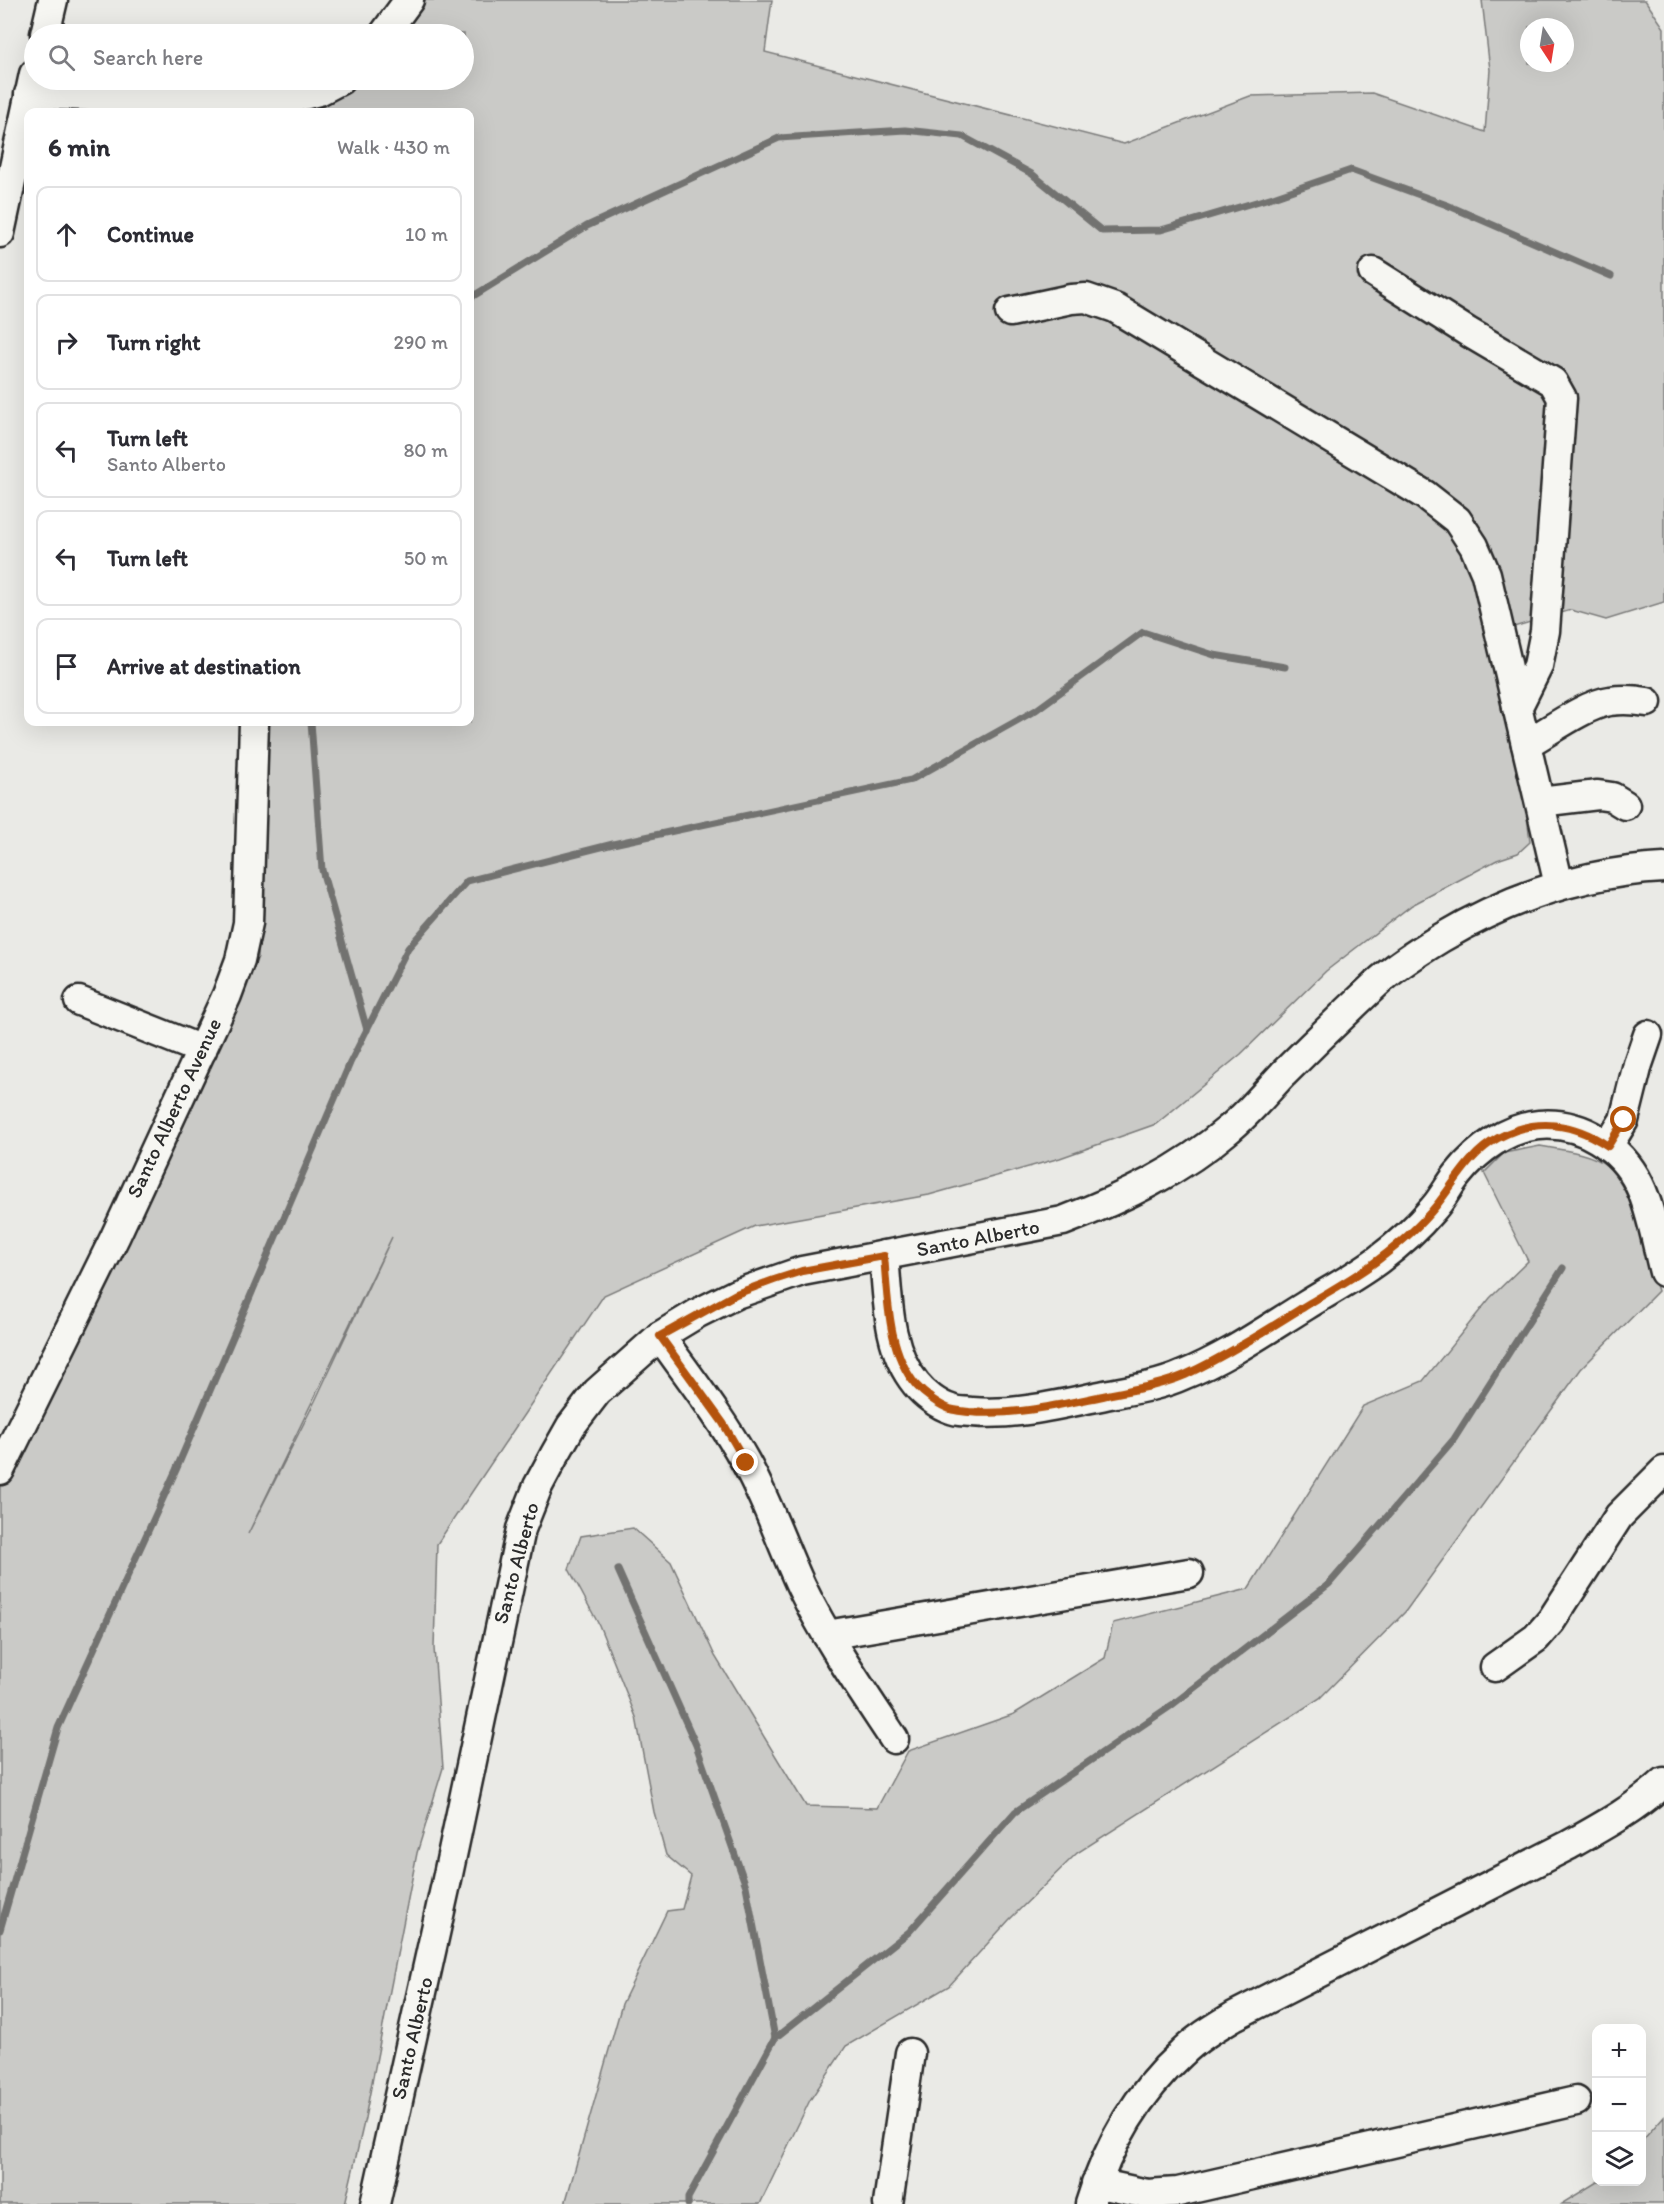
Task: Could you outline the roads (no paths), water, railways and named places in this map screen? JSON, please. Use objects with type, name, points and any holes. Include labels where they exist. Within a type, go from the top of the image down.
[{"type":"street","points":[[47,24],[53,0]]},
{"type":"street","points":[[391,24],[409,0]]},
{"type":"street","points":[[27,108],[31,90]]},
{"type":"street","points":[[99,90],[297,105],[321,90]]},
{"type":"street","points":[[0,233],[24,121]]},
{"type":"street","points":[[1373,272],[1552,382],[1562,398],[1545,631],[1538,666],[1517,708]]},
{"type":"street","points":[[1010,312],[1086,298],[1115,308],[1425,495],[1457,520],[1478,555],[1486,574],[1560,885]]},
{"type":"street","points":[[1526,744],[1581,712],[1607,701],[1628,699],[1647,702]]},
{"type":"street","name":"Santo Alberto Avenue","points":[[0,1470],[115,1237],[202,1050],[240,960],[248,923],[254,726]]},
{"type":"street","points":[[1540,802],[1598,795],[1612,797],[1624,805]]},
{"type":"street","name":"Santo Alberto","points":[[375,2204],[521,1529],[538,1486],[571,1426],[597,1392],[660,1336],[736,1294],[774,1280],[802,1271],[1063,1221],[1102,1206],[1165,1175],[1230,1129],[1377,983],[1415,954],[1486,912],[1560,885],[1593,876],[1664,868]]},
{"type":"street","points":[[79,1001],[202,1050]]},
{"type":"street","points":[[1608,1146],[1624,1120],[1648,1035]]},
{"type":"street","points":[[884,1256],[891,1327],[902,1363],[917,1385],[935,1401],[951,1410],[987,1413],[1038,1409],[1149,1386],[1182,1376],[1276,1324],[1378,1260],[1411,1232],[1435,1207],[1458,1173],[1480,1149],[1500,1137],[1536,1125],[1574,1128],[1608,1146],[1632,1171],[1641,1186],[1664,1272]]},
{"type":"street","points":[[660,1336],[723,1423],[746,1463],[802,1588],[827,1635],[894,1738]]},
{"type":"street","points":[[1495,1667],[1536,1638],[1551,1621],[1619,1516],[1664,1471]]},
{"type":"street","points":[[827,1635],[1189,1573]]},
{"type":"street","points":[[1576,2101],[1178,2192],[1093,2194],[1107,2154],[1125,2122],[1151,2085],[1182,2052],[1205,2034],[1244,2011],[1569,1845],[1617,1818],[1664,1782]]},
{"type":"street","points":[[888,2204],[910,2053]]},
{"type":"waterway","points":[[474,296],[587,226],[779,138],[905,130],[962,136],[1032,174],[1102,231],[1161,230],[1273,197],[1351,170],[1447,205],[1611,276]]},
{"type":"waterway","points":[[0,1930],[58,1728],[176,1470],[350,1063],[408,948],[467,881],[613,844],[911,780],[1036,710],[1143,632],[1214,655],[1285,667]]},
{"type":"waterway","points":[[311,726],[322,870],[367,1030]]},
{"type":"waterway","points":[[688,2204],[688,2198],[775,2038],[909,1932],[1015,1812],[1172,1705],[1329,1584],[1454,1439],[1563,1268]]},
{"type":"waterway","points":[[618,1570],[696,1745],[746,1886],[775,2038]]}]
